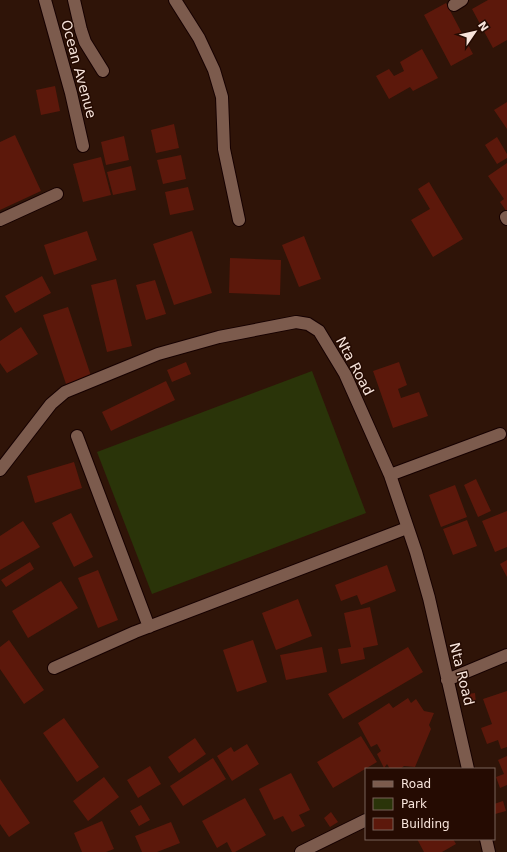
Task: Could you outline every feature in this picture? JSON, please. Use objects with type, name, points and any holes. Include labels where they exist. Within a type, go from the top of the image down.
[{"type":"street","name":"Ocean Avenue","points":[[45,0],[71,93],[83,146]]},
{"type":"street","points":[[74,0],[85,42],[102,71]]},
{"type":"street","points":[[175,0],[199,38],[214,70],[222,97],[224,149],[239,220]]},
{"type":"street","points":[[0,220],[57,194]]},
{"type":"street","name":"Nta Road","points":[[0,470],[51,404],[65,392],[158,354],[219,337],[296,322],[308,324],[319,331],[345,374],[390,475],[416,552],[429,598],[468,768]]},
{"type":"street","points":[[390,475],[500,434]]},
{"type":"street","points":[[77,436],[149,627]]},
{"type":"street","points":[[54,668],[149,627],[407,528]]},
{"type":"street","points":[[447,680],[507,654]]},
{"type":"street","points":[[301,852],[365,820]]},
{"type":"street","points":[[486,840],[489,852]]},
{"type":"green space","points":[[312,371],[366,513],[152,594],[97,452]]},
{"type":"building","points":[[488,0],[507,0],[507,40],[493,48],[472,9]]},
{"type":"building","points":[[446,3],[473,54],[451,66],[424,15]]},
{"type":"building","points":[[422,49],[438,78],[413,91],[410,87],[389,99],[376,76],[389,69],[394,76],[404,71],[400,62]]},
{"type":"building","points":[[55,86],[60,111],[41,115],[36,90]]},
{"type":"building","points":[[507,102],[507,129],[494,110]]},
{"type":"building","points":[[174,124],[179,148],[156,153],[151,130]]},
{"type":"building","points":[[15,135],[41,191],[0,210],[0,142]]},
{"type":"building","points":[[124,136],[129,160],[106,165],[101,142]]},
{"type":"building","points":[[497,137],[507,154],[507,158],[497,164],[485,145]]},
{"type":"building","points":[[181,155],[186,179],[163,184],[157,160]]},
{"type":"building","points":[[101,157],[111,195],[83,202],[73,164]]},
{"type":"building","points":[[507,163],[507,212],[500,202],[504,199],[488,176]]},
{"type":"building","points":[[131,166],[136,190],[113,195],[107,172]]},
{"type":"building","points":[[429,182],[463,239],[433,257],[411,220],[430,209],[418,189]]},
{"type":"building","points":[[188,187],[194,210],[170,215],[165,192]]},
{"type":"building","points":[[87,231],[97,260],[54,275],[44,245]]},
{"type":"building","points":[[192,231],[212,293],[174,305],[153,244]]},
{"type":"building","points":[[304,236],[321,279],[299,287],[282,245]]},
{"type":"building","points":[[230,258],[281,260],[280,295],[229,293]]},
{"type":"building","points":[[42,276],[51,293],[15,313],[5,296]]},
{"type":"building","points":[[116,279],[132,346],[107,352],[91,285]]},
{"type":"building","points":[[155,280],[166,314],[146,320],[136,285]]},
{"type":"building","points":[[68,307],[91,376],[66,384],[43,315]]},
{"type":"building","points":[[21,327],[38,354],[7,373],[0,363],[0,341]]},
{"type":"building","points":[[186,362],[191,374],[172,382],[167,370]]},
{"type":"building","points":[[399,362],[407,385],[398,389],[401,398],[419,392],[428,416],[393,428],[373,371]]},
{"type":"building","points":[[166,381],[175,400],[111,431],[102,412]]},
{"type":"building","points":[[74,462],[82,488],[35,503],[27,476]]},
{"type":"building","points":[[476,479],[491,511],[478,517],[464,485]]},
{"type":"building","points":[[455,485],[467,517],[441,527],[429,495]]},
{"type":"building","points":[[507,511],[507,547],[495,552],[482,521]]},
{"type":"building","points":[[71,513],[93,557],[74,567],[52,523]]},
{"type":"building","points":[[467,520],[477,546],[453,555],[443,529]]},
{"type":"building","points":[[23,521],[40,547],[0,570],[0,536]]},
{"type":"building","points":[[507,560],[507,577],[500,564]]},
{"type":"building","points":[[30,562],[34,569],[6,587],[1,580]]},
{"type":"building","points":[[387,565],[396,591],[361,605],[357,595],[341,601],[335,585]]},
{"type":"building","points":[[98,570],[118,620],[98,628],[78,578]]},
{"type":"building","points":[[61,581],[78,608],[28,638],[12,611]]},
{"type":"building","points":[[298,599],[312,636],[276,650],[262,613]]},
{"type":"building","points":[[370,607],[378,645],[363,648],[365,659],[341,664],[338,649],[351,647],[344,613]]},
{"type":"building","points":[[9,640],[44,690],[24,704],[0,669],[0,647]]},
{"type":"building","points":[[253,640],[267,682],[237,692],[223,650]]},
{"type":"building","points":[[322,647],[327,672],[286,680],[280,655]]},
{"type":"building","points":[[408,647],[423,672],[343,719],[328,694]]},
{"type":"building","points":[[507,691],[507,747],[501,749],[498,740],[487,744],[481,728],[492,724],[483,699]]},
{"type":"building","points":[[475,693],[476,703],[469,705],[467,694]]},
{"type":"building","points":[[408,698],[411,703],[416,699],[424,711],[434,713],[429,725],[431,729],[415,767],[404,766],[401,768],[389,768],[387,764],[384,768],[377,754],[381,751],[377,744],[371,747],[358,723],[389,703],[393,708]]},
{"type":"building","points":[[64,718],[99,767],[77,782],[43,733]]},
{"type":"building","points":[[361,736],[377,762],[333,788],[317,762]]},
{"type":"building","points":[[195,738],[206,754],[179,773],[168,757]]},
{"type":"building","points":[[247,744],[259,764],[232,781],[217,756],[231,747],[234,752]]},
{"type":"building","points":[[507,756],[507,785],[500,788],[496,777],[504,774],[498,760]]},
{"type":"building","points":[[213,758],[226,779],[183,806],[170,786]]},
{"type":"building","points":[[150,766],[161,784],[138,798],[127,780]]},
{"type":"building","points":[[291,773],[310,810],[299,815],[305,826],[292,832],[283,816],[274,820],[259,789]]},
{"type":"building","points":[[104,777],[119,797],[88,821],[73,801]]},
{"type":"building","points":[[0,779],[30,823],[9,837],[0,824]]},
{"type":"building","points":[[245,798],[266,835],[235,852],[232,852],[227,842],[217,848],[202,821]]},
{"type":"building","points":[[503,801],[506,811],[495,814],[495,804]]},
{"type":"building","points":[[141,805],[150,820],[139,826],[130,811]]},
{"type":"building","points":[[331,812],[338,822],[330,827],[324,818]]},
{"type":"building","points":[[102,821],[114,849],[106,852],[82,852],[74,833]]},
{"type":"building","points":[[171,822],[180,843],[157,852],[142,852],[135,836]]},
{"type":"building","points":[[418,840],[454,840],[456,844],[442,852],[424,852]]}]
